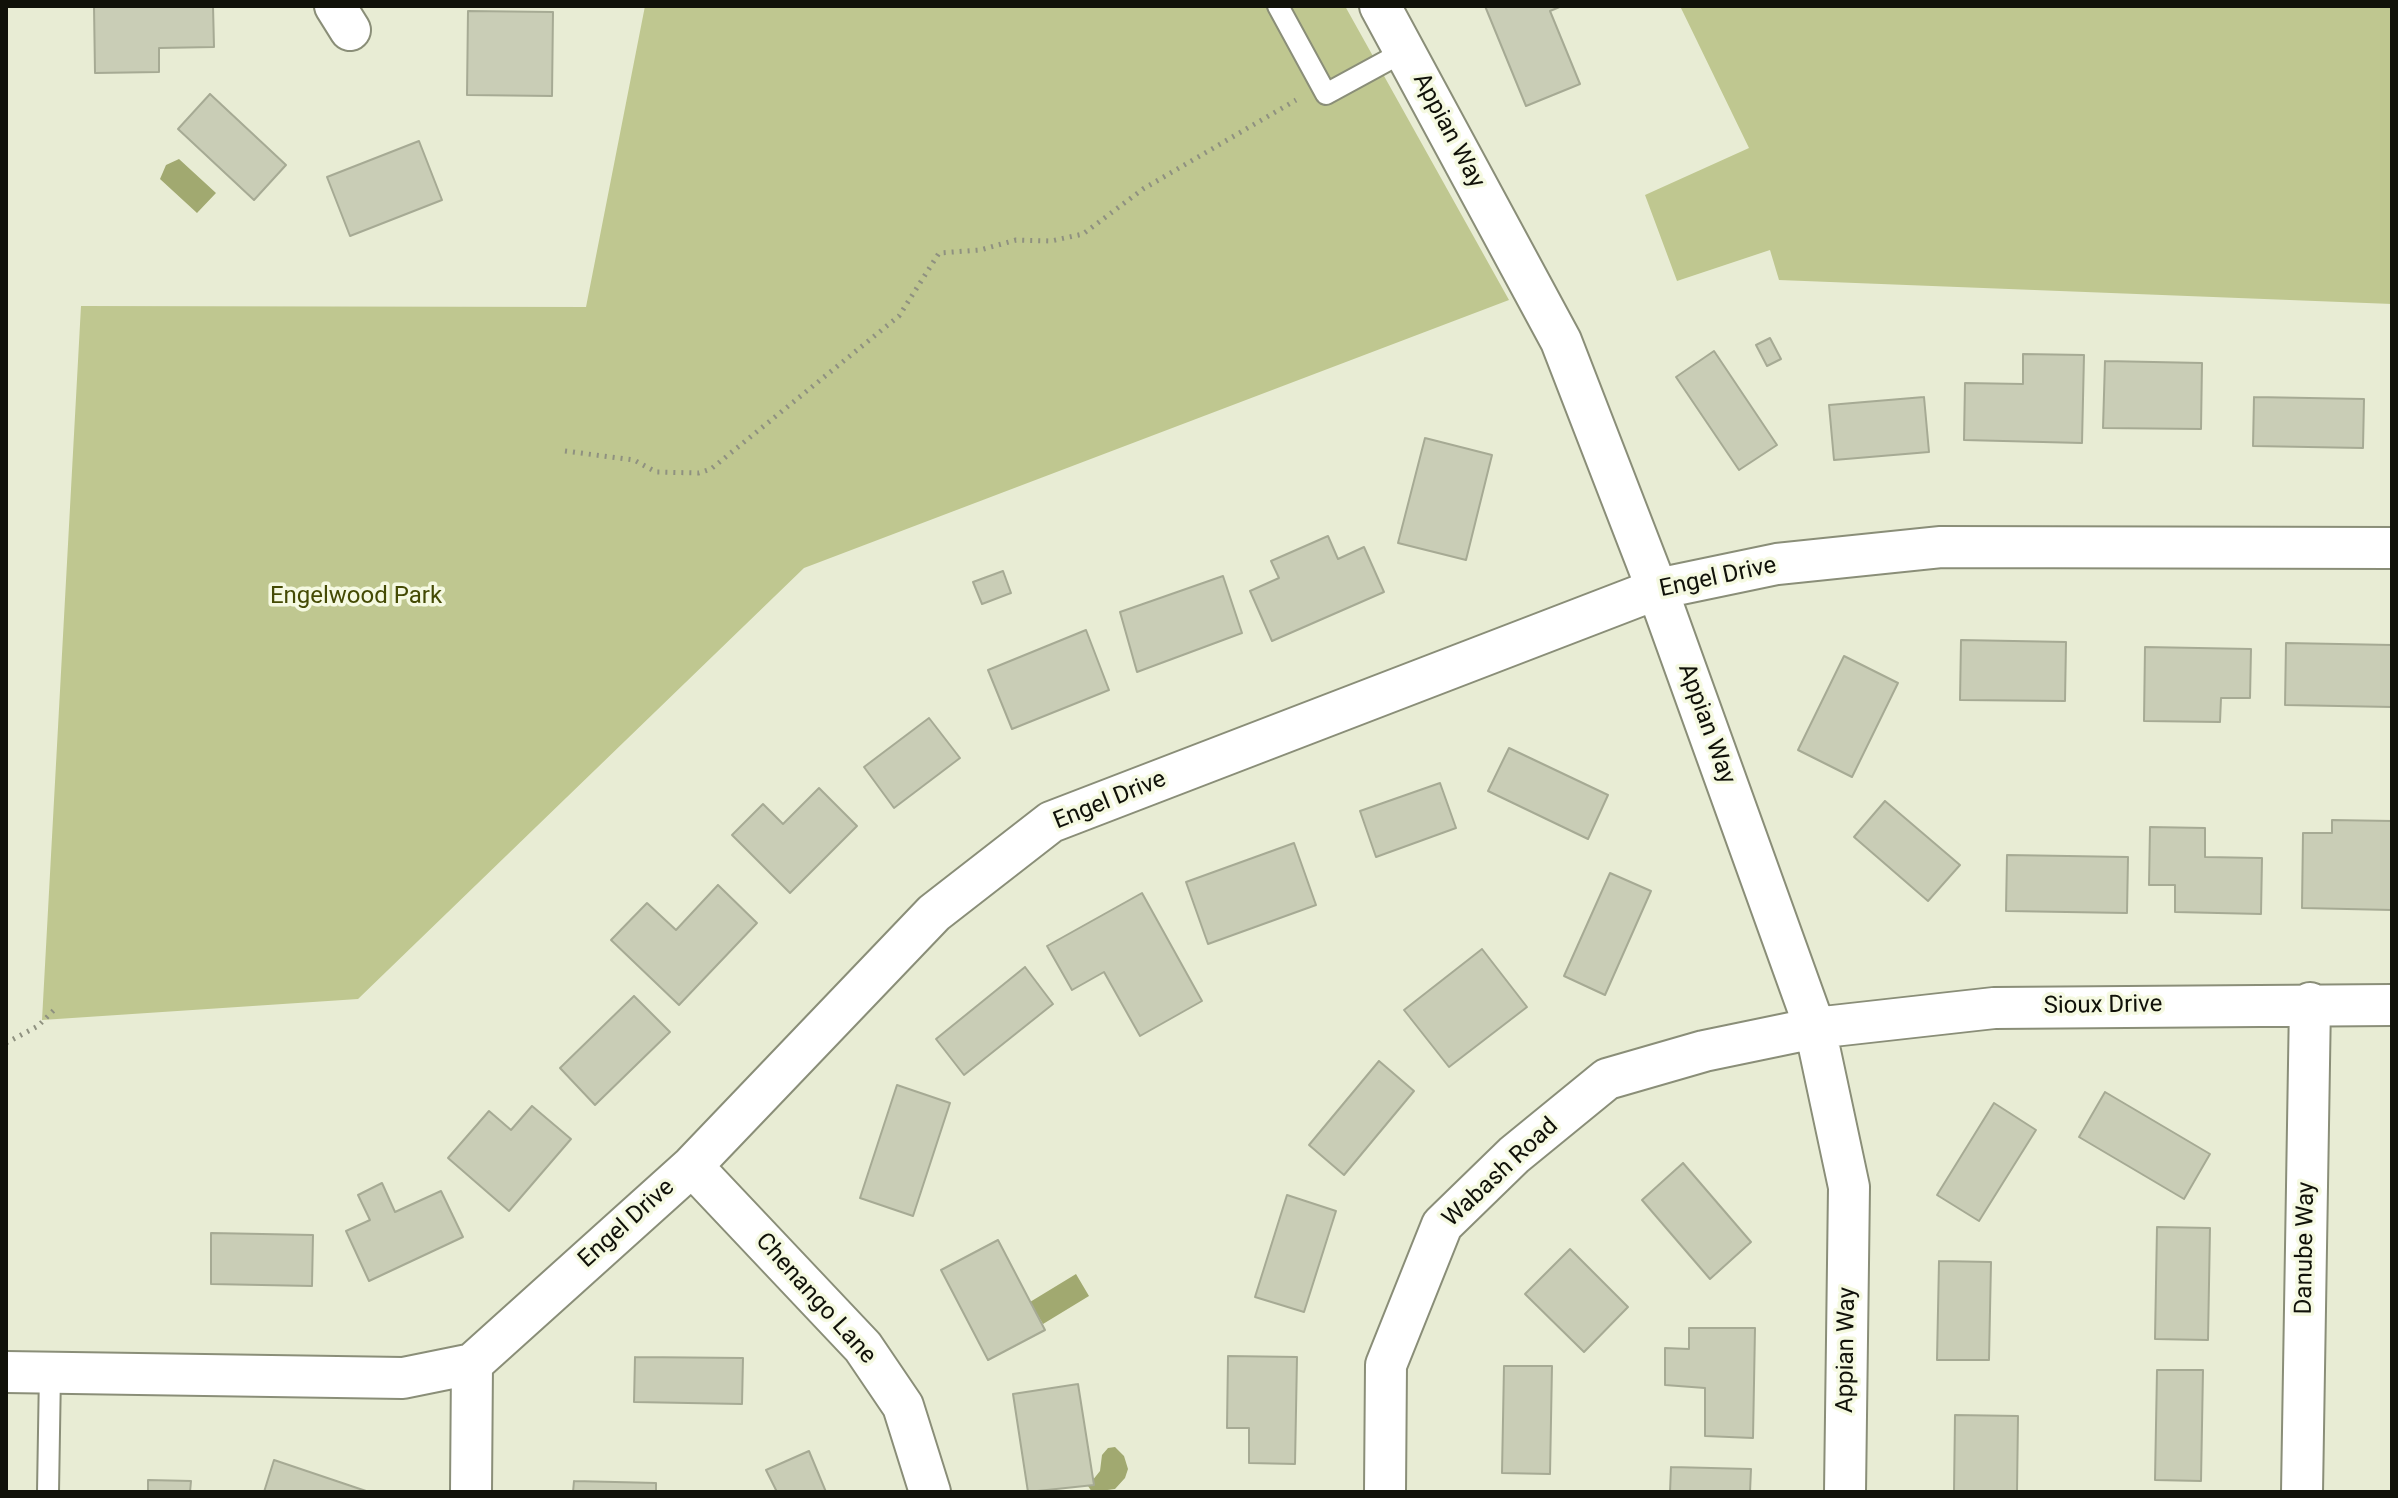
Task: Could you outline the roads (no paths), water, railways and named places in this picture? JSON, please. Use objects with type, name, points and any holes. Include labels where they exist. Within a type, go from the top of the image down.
[{"type":"street","name":"Appian Way","points":[[1380,6],[1561,341],[1657,589],[1815,1028],[1849,1187],[1845,1492]]},
{"type":"street","name":"Engel Drive","points":[[472,1364],[692,1166],[934,913],[1051,822],[1657,589],[1777,564],[1941,547],[2392,548]]},
{"type":"street","name":"Sioux Drive","points":[[1815,1028],[1994,1008],[2310,1003],[2392,1005]]},
{"type":"street","name":"Danube Way","points":[[2302,1492],[2310,1003]]},
{"type":"street","name":"Wabash Road","points":[[1385,1492],[1386,1365],[1442,1225],[1514,1155],[1607,1079],[1704,1051],[1815,1028]]},
{"type":"street","name":"Chenango Lane","points":[[692,1166],[863,1347],[903,1406],[930,1492]]},
{"type":"street","points":[[6,1372],[403,1378],[472,1364],[471,1492]]},
{"type":"lane","points":[[1278,6],[1326,94],[1405,51]]},
{"type":"lane","points":[[48,1492],[50,1372]]},
{"type":"park label","name":"Engelwood Park","points":[[356,597]]}]
